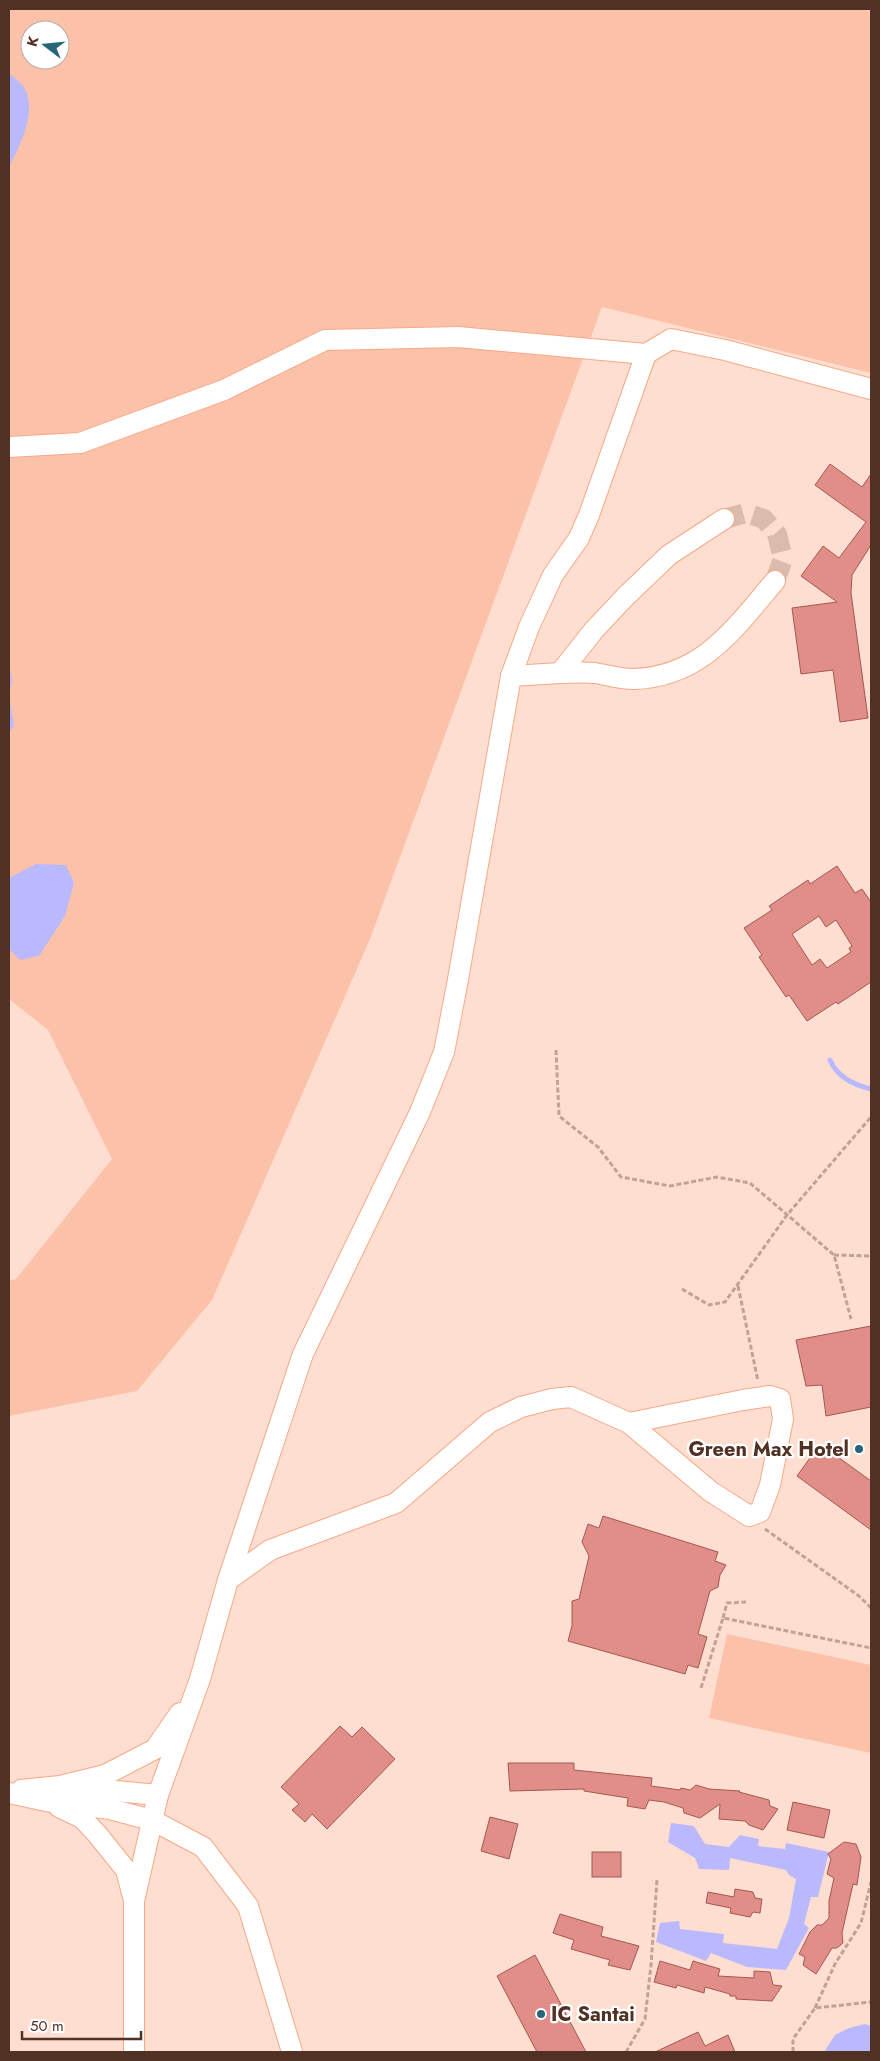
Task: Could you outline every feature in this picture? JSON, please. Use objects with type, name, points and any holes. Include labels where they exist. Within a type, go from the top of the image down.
[{"type":"street","points":[[9,447],[80,443],[224,390],[325,340],[458,337],[646,354],[671,339],[725,350],[871,389]]},
{"type":"street","points":[[134,2052],[134,1901],[158,1795],[200,1678],[228,1580],[303,1354],[420,1112],[444,1052],[511,676],[529,627],[553,576],[579,538],[589,515],[646,354]]},
{"type":"street","points":[[560,673],[594,630],[654,569],[669,555],[724,519]]},
{"type":"street","points":[[511,676],[592,673],[630,679],[660,677],[693,664],[728,636],[775,581]]},
{"type":"street","points":[[228,1580],[270,1550],[396,1503],[490,1422],[521,1407],[552,1399],[571,1397],[630,1423],[710,1491],[749,1516],[760,1512],[770,1485],[783,1419],[780,1399],[770,1396],[761,1397],[630,1423]]},
{"type":"street","points":[[9,1792],[60,1786],[105,1776],[155,1749],[175,1721],[200,1678]]},
{"type":"street","points":[[60,1786],[158,1795]]},
{"type":"street","points":[[9,1792],[46,1801],[110,1809],[152,1820],[203,1847],[248,1906],[292,2052]]},
{"type":"street","points":[[46,1801],[82,1818],[97,1834],[126,1870],[134,1901]]},
{"type":"path","points":[[556,1050],[559,1116],[598,1146],[621,1178],[670,1186],[717,1177],[750,1183],[834,1255],[851,1319]]},
{"type":"path","points":[[682,1289],[709,1305],[725,1302],[787,1215],[871,1117]]},
{"type":"path","points":[[834,1255],[871,1256]]},
{"type":"path","points":[[738,1286],[761,1397]]},
{"type":"path","points":[[749,1516],[858,1596],[871,1608]]},
{"type":"path","points":[[701,1688],[727,1603],[746,1602]]},
{"type":"path","points":[[723,1618],[871,1648]]},
{"type":"path","points":[[626,2052],[645,2019],[657,1880]]},
{"type":"path","points":[[793,2052],[794,2039],[815,2008],[835,1964],[861,1923],[871,1882]]},
{"type":"path","points":[[815,2008],[871,2002]]},
{"type":"shaded area","points":[[9,9],[858,9],[871,11],[871,373],[602,307],[370,939],[212,1300],[137,1391],[9,1416],[9,1281],[16,1279],[112,1159],[48,1030],[9,999]]},
{"type":"shaded area","points":[[727,1634],[871,1665],[871,1753],[709,1718]]},
{"type":"water","points":[[9,73],[23,86],[27,95],[29,116],[22,138],[9,167]]},
{"type":"water","points":[[9,666],[12,679],[9,695]]},
{"type":"water","points":[[9,695],[14,726],[9,732]]},
{"type":"water","points":[[36,864],[66,865],[74,883],[65,916],[39,956],[20,960],[9,949],[9,878]]},
{"type":"water","points":[[671,1823],[694,1826],[705,1844],[729,1847],[740,1835],[759,1839],[758,1846],[785,1849],[786,1843],[829,1852],[818,1897],[811,1897],[804,1924],[809,1928],[786,1970],[747,1967],[711,1953],[706,1961],[656,1942],[660,1923],[679,1921],[680,1929],[724,1934],[723,1943],[777,1949],[789,1918],[796,1879],[789,1875],[786,1870],[730,1858],[729,1870],[699,1869],[695,1858],[668,1842]]},
{"type":"water","points":[[865,2024],[871,2026],[871,2052],[824,2052],[835,2035],[849,2028]]},
{"type":"building","points":[[830,464],[862,487],[871,474],[871,545],[852,575],[851,593],[868,718],[840,722],[833,670],[801,674],[792,608],[837,602],[801,576],[823,546],[839,558],[866,522],[815,485]]},
{"type":"building","points":[[837,866],[855,893],[862,889],[871,902],[871,982],[838,1004],[836,1002],[807,1021],[789,995],[786,997],[759,957],[762,955],[744,928],[772,910],[769,906],[808,880],[810,884]],"holes":[[[819,916],[826,927],[836,920],[852,946],[849,948],[851,952],[827,968],[820,959],[812,965],[792,934]]]},
{"type":"building","points":[[871,1326],[871,1407],[826,1416],[822,1385],[806,1386],[796,1340]]},
{"type":"building","points":[[820,1444],[871,1481],[871,1530],[797,1476]]},
{"type":"building","points":[[603,1516],[718,1552],[715,1561],[726,1565],[720,1575],[718,1587],[710,1591],[698,1634],[707,1637],[698,1668],[688,1665],[685,1674],[568,1641],[572,1626],[572,1601],[579,1599],[589,1556],[582,1542],[588,1524],[599,1528]]},
{"type":"building","points":[[340,1726],[352,1737],[362,1727],[395,1759],[327,1829],[312,1814],[305,1822],[292,1810],[299,1804],[281,1787]]},
{"type":"building","points":[[508,1763],[574,1763],[574,1770],[652,1778],[651,1786],[690,1790],[696,1785],[709,1789],[740,1791],[769,1800],[770,1806],[778,1809],[763,1830],[749,1825],[745,1821],[719,1819],[720,1804],[700,1818],[684,1813],[683,1808],[664,1802],[649,1800],[645,1809],[627,1806],[628,1798],[584,1791],[584,1789],[510,1791]]},
{"type":"building","points":[[793,1802],[830,1810],[824,1838],[787,1830]]},
{"type":"building","points":[[490,1817],[518,1824],[509,1859],[481,1851]]},
{"type":"building","points":[[844,1842],[856,1844],[861,1857],[857,1885],[853,1884],[842,1933],[843,1943],[837,1948],[832,1948],[816,1974],[803,1965],[805,1957],[799,1954],[810,1932],[829,1918],[829,1901],[834,1878],[827,1874],[831,1859],[828,1854]]},
{"type":"building","points":[[592,1852],[621,1852],[621,1877],[592,1877]]},
{"type":"building","points":[[735,1889],[753,1892],[755,1898],[762,1899],[760,1913],[753,1912],[750,1917],[730,1913],[731,1908],[706,1903],[708,1892],[734,1897]]},
{"type":"building","points":[[560,1914],[603,1927],[601,1936],[639,1946],[630,1970],[608,1965],[610,1960],[571,1949],[574,1940],[553,1933]]},
{"type":"building","name":"IC Santai","points":[[535,1955],[586,2052],[537,2052],[497,1976]]},
{"type":"building","points":[[660,1961],[690,1970],[693,1961],[720,1969],[718,1976],[754,1978],[754,1971],[770,1972],[773,1985],[782,1986],[772,2001],[736,1999],[736,1996],[730,1996],[730,1994],[705,1987],[704,1993],[677,1985],[676,1988],[654,1982]]},
{"type":"building","name":"IC Santai","points":[[698,2032],[705,2046],[728,2035],[735,2052],[655,2052]]},
{"type":"waterway","points":[[830,1060],[842,1076],[858,1085],[871,1089]]},
{"type":"tunnel","points":[[724,519],[746,513],[764,519],[777,534],[783,559],[775,581]]},
{"type":"place","name":"Green Max Hotel","points":[[859,1449]]},
{"type":"place","name":"IC Santai","points":[[541,2014]]}]
